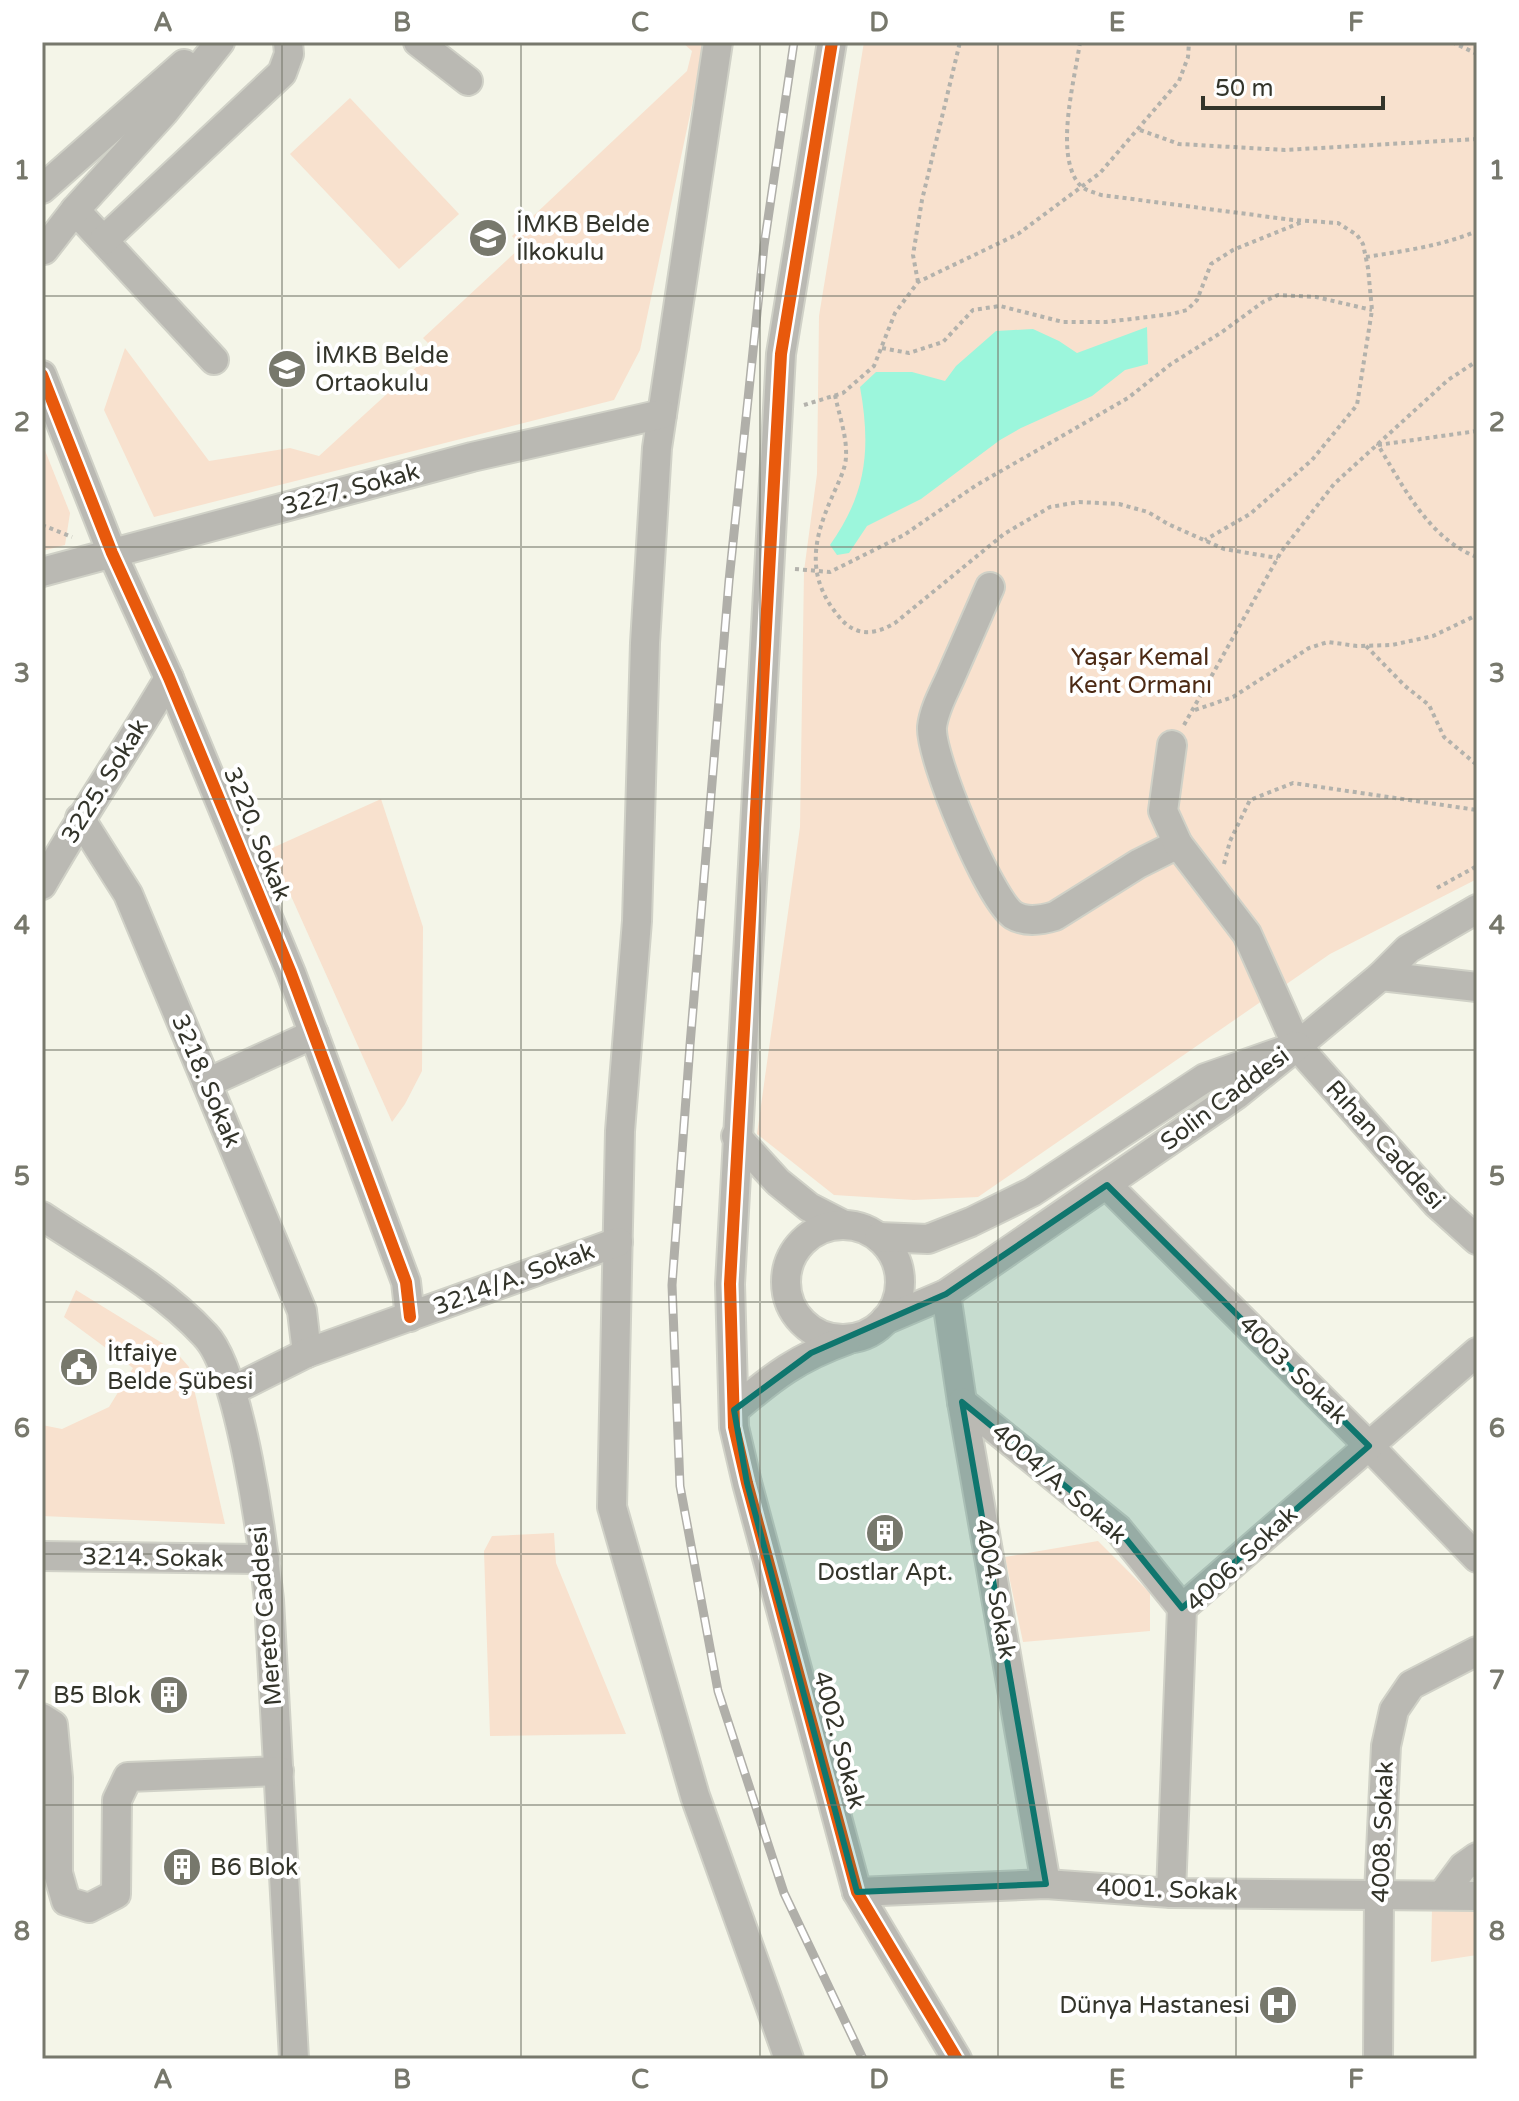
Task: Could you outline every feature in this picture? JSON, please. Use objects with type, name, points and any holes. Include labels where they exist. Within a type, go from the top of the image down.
[{"type":"street","points":[[42,189],[208,42]]},
{"type":"street","points":[[43,250],[164,112],[220,42]]},
{"type":"street","points":[[104,240],[282,73],[289,54],[288,42]]},
{"type":"street","points":[[418,42],[468,81]]},
{"type":"street","points":[[718,42],[657,448],[645,643],[637,921],[620,1131],[612,1507],[695,1796],[789,2059]]},
{"type":"street","name":"4002. Sokak","points":[[832,42],[781,354],[736,1136],[730,1284],[734,1427],[857,1892],[957,2059]]},
{"type":"street","points":[[75,210],[214,360]]},
{"type":"street","name":"3220. Sokak","points":[[42,375],[112,553],[169,678],[314,1034],[406,1282],[410,1317]]},
{"type":"street","name":"3227. Sokak","points":[[42,572],[472,457],[662,414]]},
{"type":"street","points":[[990,587],[936,710],[932,736],[946,787],[997,895],[1012,914],[1043,920],[1055,916],[1138,864],[1178,844]]},
{"type":"street","name":"3225. Sokak","points":[[42,885],[80,818],[169,678]]},
{"type":"street","name":"Rıhan Caddesi","points":[[1172,745],[1163,811],[1178,844],[1247,934],[1297,1046],[1436,1203],[1477,1240]]},
{"type":"street","name":"3218. Sokak","points":[[80,818],[128,894],[302,1311],[307,1353]]},
{"type":"street","points":[[1297,1046],[1381,976],[1408,949],[1477,909]]},
{"type":"street","points":[[1381,976],[1477,987]]},
{"type":"street","points":[[207,1083],[314,1034]]},
{"type":"street","name":"Solin Caddesi","points":[[885,1320],[946,1294],[1236,1095],[1297,1046]]},
{"type":"street","name":"Solin Caddesi","points":[[879,1237],[928,1239],[971,1222],[1032,1192],[1205,1078],[1297,1046]]},
{"type":"street","points":[[736,1136],[778,1182],[809,1207],[844,1225]]},
{"type":"street","name":"4003. Sokak","points":[[1107,1185],[1477,1558]]},
{"type":"street","name":"Mereto Caddesi","points":[[42,1216],[160,1295],[208,1337],[233,1390],[265,1559],[272,1771],[294,2059]]},
{"type":"street","points":[[734,1410],[773,1377],[811,1353],[871,1332],[896,1305],[900,1287],[899,1268],[891,1251],[879,1237],[863,1228],[844,1225],[826,1227],[796,1250],[788,1267],[786,1286],[791,1304],[808,1326],[834,1338],[853,1338]]},
{"type":"street","name":"3214/A. Sokak","points":[[233,1390],[307,1353],[618,1242]]},
{"type":"street","name":"4004. Sokak","points":[[946,1294],[1046,1884]]},
{"type":"street","name":"4006. Sokak","points":[[1171,1893],[1182,1608],[1477,1352]]},
{"type":"street","name":"4004/A. Sokak","points":[[962,1402],[1118,1529],[1182,1608]]},
{"type":"street","name":"3214. Sokak","points":[[42,1556],[265,1559]]},
{"type":"street","name":"4008. Sokak","points":[[1378,2059],[1379,1894],[1386,1746],[1394,1710],[1411,1685],[1477,1651]]},
{"type":"street","points":[[42,1718],[53,1725],[58,1778],[58,1873],[66,1901],[89,1908],[116,1894],[117,1800],[128,1777],[272,1771],[275,2059]]},
{"type":"street","points":[[1443,1894],[1463,1867],[1477,1857]]},
{"type":"street","name":"4001. Sokak","points":[[857,1892],[1046,1884],[1171,1893],[1477,1896]]},
{"type":"path","points":[[918,282],[913,255],[915,241],[960,42]]},
{"type":"path","points":[[1080,42],[1067,129],[1070,169],[1081,187],[1101,195],[1338,223],[1357,235],[1363,244],[1372,310],[1357,405],[1312,460],[1250,514],[1205,540]]},
{"type":"path","points":[[779,414],[843,393],[874,366],[895,313],[918,282],[1018,234],[1100,173],[1179,81],[1188,57],[1189,42]]},
{"type":"path","points":[[1452,42],[1477,54]]},
{"type":"path","points":[[1140,130],[1179,144],[1285,150],[1477,139]]},
{"type":"path","points":[[882,348],[909,353],[943,342],[973,310],[1000,306],[1063,322],[1106,322],[1187,310],[1197,300],[1211,264],[1233,250],[1305,221]]},
{"type":"path","points":[[1366,257],[1415,249],[1477,231]]},
{"type":"path","points":[[769,568],[830,572],[904,535],[975,486],[1128,398],[1171,364],[1278,295],[1316,297],[1372,310]]},
{"type":"path","points":[[1172,745],[1278,558],[1334,484],[1448,380],[1477,361]]},
{"type":"path","points":[[835,395],[846,459],[819,526],[814,558],[822,590],[831,608],[846,625],[861,631],[877,633],[922,603],[1004,534],[1050,507],[1079,502],[1119,504],[1148,512],[1224,549],[1278,558]]},
{"type":"path","points":[[1378,445],[1477,431]]},
{"type":"path","points":[[1378,445],[1410,497],[1441,535],[1477,557]]},
{"type":"path","points":[[1192,711],[1233,697],[1309,648],[1328,642],[1392,645],[1433,636],[1477,615]]},
{"type":"path","points":[[1366,646],[1405,686],[1429,705],[1444,737],[1477,765]]},
{"type":"path","points":[[1217,895],[1230,841],[1250,800],[1293,783],[1477,810]]},
{"type":"path","points":[[1437,888],[1477,866]]},
{"type":"highlighted area","points":[[1107,1185],[1369,1446],[1182,1608],[1118,1529],[962,1402],[1046,1884],[857,1892],[747,1483],[734,1410],[811,1353],[946,1294]]},
{"type":"green space","points":[[682,42],[703,42],[702,58],[640,350],[614,400],[154,517],[104,410],[125,348],[209,461],[290,448],[319,456],[435,350],[423,338],[521,247],[512,236],[687,71],[692,51]]},
{"type":"green space","name":"Yaşar Kemal Kent Ormanı","points":[[864,42],[1477,42],[1477,879],[1330,954],[978,1197],[914,1200],[834,1195],[757,1134],[800,827],[804,571],[817,474],[819,316]]},
{"type":"green space","points":[[350,98],[459,214],[399,269],[290,154]]},
{"type":"green space","points":[[42,443],[70,513],[65,545],[42,551]]},
{"type":"green space","points":[[381,799],[423,927],[422,1071],[392,1122],[270,849]]},
{"type":"green space","points":[[76,1290],[175,1351],[189,1367],[225,1524],[42,1516],[42,1425],[62,1429],[109,1407],[133,1368],[64,1317]]},
{"type":"green space","points":[[554,1533],[556,1563],[626,1734],[490,1736],[484,1551],[492,1536]]},
{"type":"green space","points":[[1098,1541],[1150,1593],[1150,1631],[1023,1642],[1005,1557]]},
{"type":"green space","points":[[1432,1907],[1477,1911],[1477,1955],[1431,1962]]},
{"type":"shaded area","points":[[1147,327],[1148,364],[1125,370],[1092,396],[1000,440],[921,499],[867,526],[849,553],[837,555],[830,545],[852,507],[863,469],[865,430],[860,387],[876,372],[912,372],[945,381],[956,366],[996,331],[1033,329],[1077,353]]},
{"type":"railway","points":[[794,42],[764,246],[729,581],[672,1285],[680,1486],[718,1691],[784,1893],[863,2059]]},
{"type":"cycle path","points":[[832,42],[781,354],[730,1284],[734,1427],[857,1892],[957,2059]]},
{"type":"cycle path","points":[[42,375],[112,553],[169,678],[291,973],[406,1282],[410,1317]]},
{"type":"place","name":"İMKB Belde İlkokulu","points":[[488,238]]},
{"type":"place","name":"İMKB Belde Ortaokulu","points":[[287,369]]},
{"type":"place","name":"İtfaiye Belde Şübesi","points":[[79,1367]]},
{"type":"place","name":"Dostlar Apt.","points":[[885,1533]]},
{"type":"place","name":"B5 Blok","points":[[169,1695]]},
{"type":"place","name":"B6 Blok","points":[[182,1867]]},
{"type":"place","name":"Dünya Hastanesi","points":[[1278,2005]]}]
